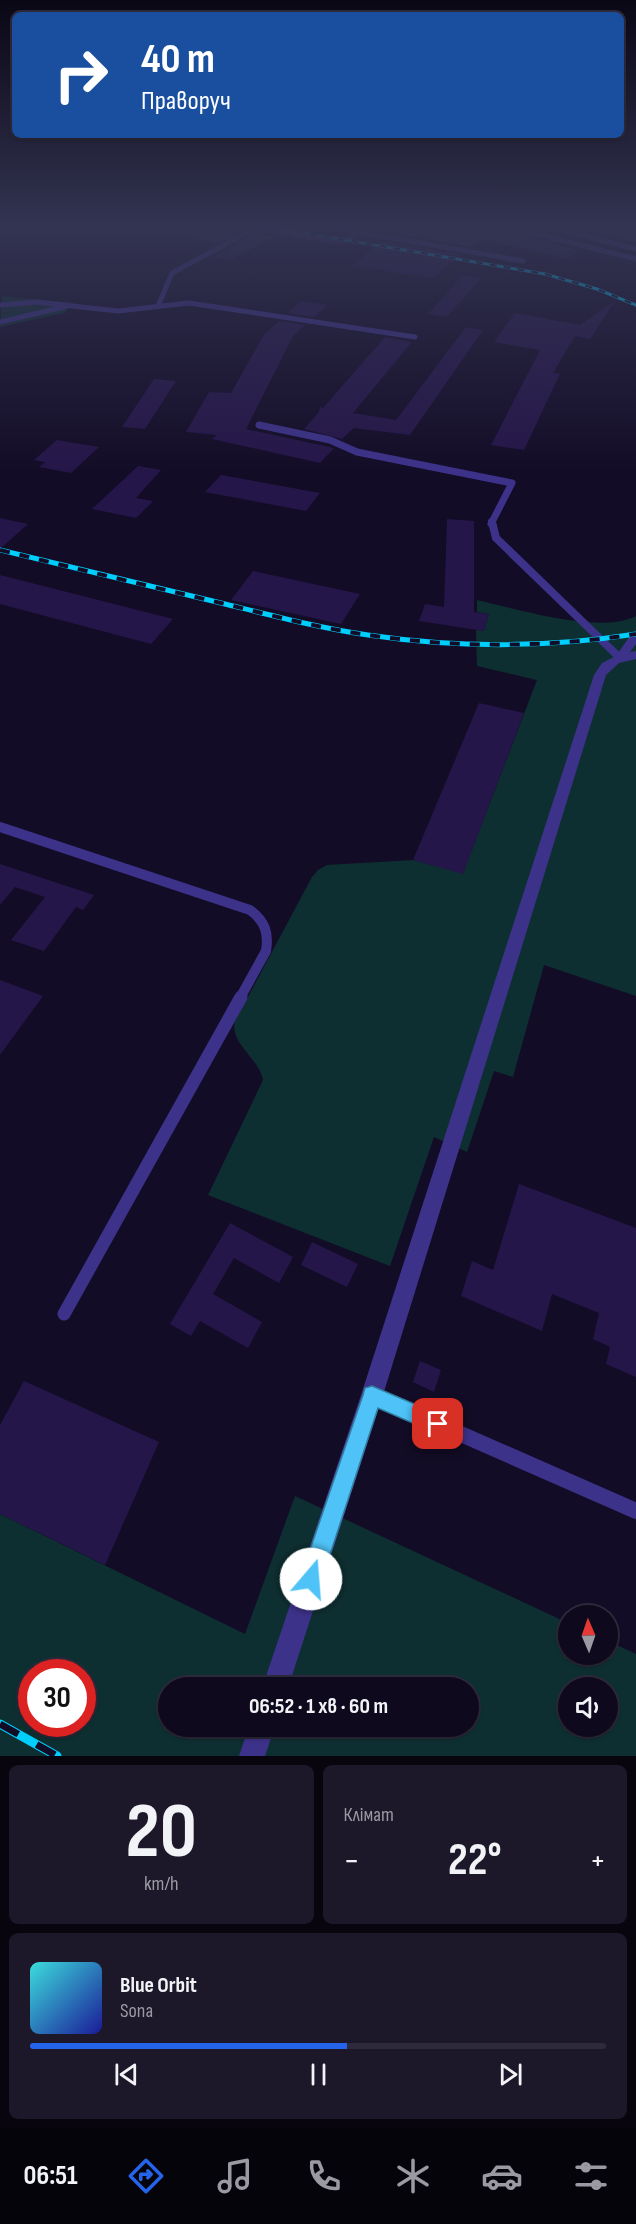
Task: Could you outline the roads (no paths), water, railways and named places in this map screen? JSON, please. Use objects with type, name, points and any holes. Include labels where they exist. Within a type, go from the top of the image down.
[{"type":"street","points":[[279,1677],[372,1395],[600,675],[608,664],[628,657],[636,636]]},
{"type":"street","points":[[252,1756],[258,1737]]},
{"type":"lane","points":[[0,322],[59,309]]},
{"type":"lane","points":[[99,309],[118,311],[134,309]]},
{"type":"lane","points":[[226,309],[415,337]]},
{"type":"lane","points":[[259,426],[330,440],[357,452],[512,483],[491,524],[496,538],[628,657]]},
{"type":"lane","points":[[0,827],[250,910],[260,916],[267,926],[269,938],[266,951],[64,1314]]},
{"type":"lane","points":[[372,1395],[636,1511]]},
{"type":"railway","points":[[0,550],[294,621],[368,635],[435,642],[502,645],[569,642],[636,634]]},
{"type":"railway","points":[[0,1724],[57,1756]]}]
